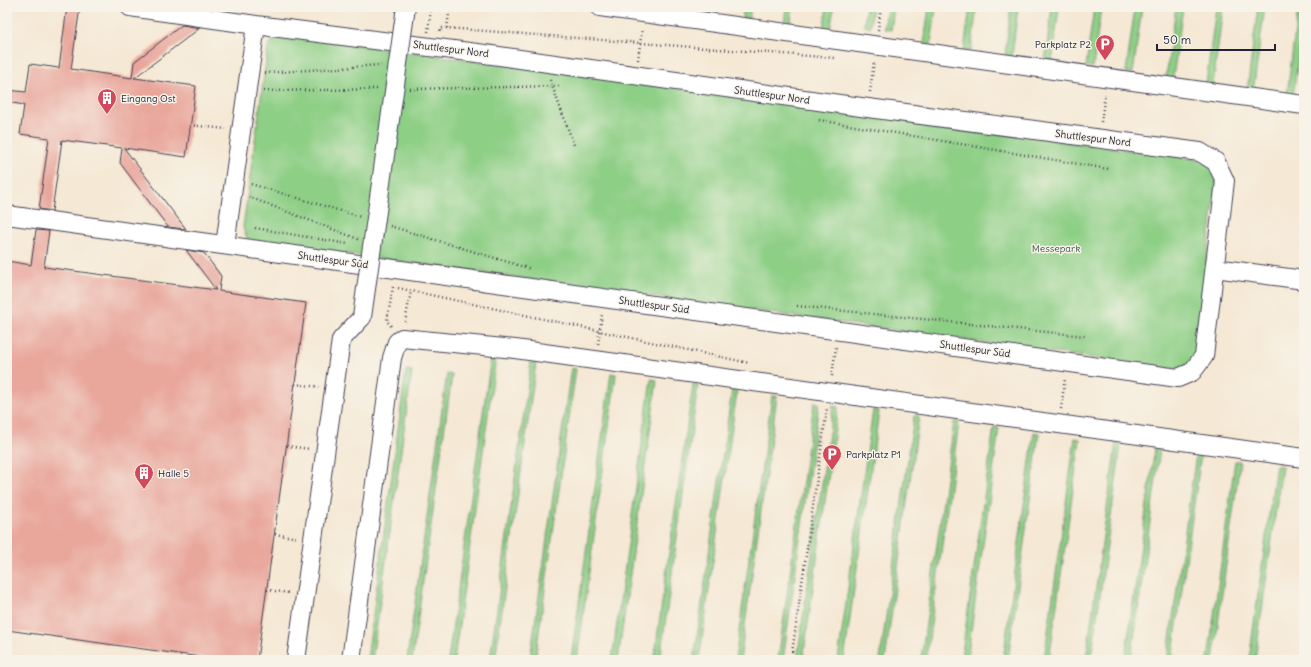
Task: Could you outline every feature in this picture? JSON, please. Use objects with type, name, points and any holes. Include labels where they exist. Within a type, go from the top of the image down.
[{"type":"lane","name":"Shuttlespur Nord","points":[[130,7],[1200,152],[1216,162],[1225,181],[1215,268]]},
{"type":"lane","points":[[296,660],[341,340],[362,317],[406,7]]},
{"type":"lane","points":[[600,7],[1304,105]]},
{"type":"lane","points":[[225,245],[256,25]]},
{"type":"lane","name":"Shuttlespur Süd","points":[[7,215],[225,245],[394,278],[605,298],[1178,378],[1192,372],[1204,356],[1215,268]]},
{"type":"lane","points":[[1215,268],[1304,280]]},
{"type":"lane","points":[[351,660],[392,358],[397,342],[402,338],[515,349],[1303,458]]},
{"type":"path","points":[[429,24],[431,7]]},
{"type":"path","points":[[446,28],[450,7]]},
{"type":"path","points":[[868,108],[881,7]]},
{"type":"path","points":[[635,76],[645,13]]},
{"type":"path","points":[[438,48],[441,28],[840,58],[843,41]]},
{"type":"path","points":[[543,62],[574,145]]},
{"type":"path","points":[[250,74],[384,65]]},
{"type":"path","points":[[1099,139],[1107,78]]},
{"type":"path","points":[[190,125],[242,130]]},
{"type":"path","points":[[233,191],[362,240]]},
{"type":"path","points":[[387,321],[394,278],[411,291],[752,364]]},
{"type":"path","points":[[408,305],[411,291]]},
{"type":"path","points":[[595,360],[605,298]]},
{"type":"path","points":[[791,660],[839,331]]},
{"type":"path","points":[[1059,424],[1068,362]]},
{"type":"path","points":[[295,384],[334,389]]},
{"type":"path","points":[[287,446],[326,451]]},
{"type":"path","points":[[275,534],[313,540]]},
{"type":"path","points":[[267,590],[306,595]]},
{"type":"path","points":[[179,660],[180,654]]},
{"type":"green space","points":[[744,7],[751,7],[749,19],[742,18]]},
{"type":"green space","points":[[786,7],[793,7],[790,25],[784,24]]},
{"type":"green space","points":[[827,7],[834,7],[830,32],[823,31]]},
{"type":"green space","points":[[866,7],[873,7],[870,27],[864,26]]},
{"type":"green space","points":[[887,7],[894,7],[891,30],[884,29]]},
{"type":"green space","points":[[929,7],[936,7],[931,45],[924,44]]},
{"type":"green space","points":[[970,7],[977,7],[971,51],[964,50]]},
{"type":"green space","points":[[1011,7],[1018,7],[1012,56],[1005,55]]},
{"type":"green space","points":[[1052,7],[1059,7],[1052,63],[1045,62]]},
{"type":"green space","points":[[1094,7],[1101,7],[1093,67],[1086,66]]},
{"type":"green space","points":[[1135,7],[1142,7],[1133,73],[1126,72]]},
{"type":"green space","points":[[1176,7],[1183,7],[1173,78],[1166,77]]},
{"type":"green space","points":[[1216,7],[1223,7],[1213,85],[1206,84]]},
{"type":"green space","points":[[1258,7],[1265,7],[1253,91],[1247,91]]},
{"type":"green space","points":[[1298,7],[1304,7],[1304,17],[1293,96],[1287,95]]},
{"type":"green space","name":"Messepark","points":[[280,35],[1194,159],[1208,164],[1217,177],[1195,356],[1193,360],[1180,370],[248,240],[243,227],[268,47],[273,39]]},
{"type":"green space","points":[[491,357],[496,357],[454,660],[448,660]]},
{"type":"green space","points":[[531,362],[536,363],[495,660],[490,660]]},
{"type":"green space","points":[[571,368],[576,369],[535,660],[530,660]]},
{"type":"green space","points":[[406,370],[412,371],[372,660],[367,660]]},
{"type":"green space","points":[[611,373],[616,374],[577,660],[571,660]]},
{"type":"green space","points":[[447,374],[452,375],[412,660],[407,660]]},
{"type":"green space","points":[[651,379],[657,380],[618,660],[612,660]]},
{"type":"green space","points":[[693,384],[698,385],[660,660],[654,660]]},
{"type":"green space","points":[[732,390],[737,391],[699,660],[694,660]]},
{"type":"green space","points":[[772,396],[777,396],[740,660],[735,660]]},
{"type":"green space","points":[[814,403],[819,403],[783,660],[778,660]]},
{"type":"green space","points":[[833,406],[838,407],[803,660],[797,660]]},
{"type":"green space","points":[[873,410],[879,411],[844,660],[838,660]]},
{"type":"green space","points":[[914,416],[919,416],[885,660],[880,660]]},
{"type":"green space","points":[[954,422],[959,422],[926,660],[921,660]]},
{"type":"green space","points":[[994,427],[999,428],[967,660],[961,660]]},
{"type":"green space","points":[[1034,432],[1039,433],[1008,660],[1003,660]]},
{"type":"green space","points":[[1075,438],[1080,439],[1049,660],[1044,660]]},
{"type":"green space","points":[[1116,443],[1121,444],[1091,660],[1086,660]]},
{"type":"green space","points":[[1155,448],[1160,449],[1131,660],[1125,660]]},
{"type":"green space","points":[[1196,454],[1201,454],[1172,660],[1167,660]]},
{"type":"green space","points":[[1235,461],[1240,461],[1213,660],[1208,660]]},
{"type":"green space","points":[[1276,465],[1282,466],[1255,660],[1249,660]]},
{"type":"building","name":"Eingang Ost","points":[[67,7],[80,7],[71,69],[132,78],[134,62],[182,25],[200,28],[134,78],[196,86],[186,157],[124,148],[186,229],[168,227],[120,163],[122,148],[62,140],[52,211],[39,209],[49,138],[20,134],[24,105],[7,102],[7,90],[26,92],[30,64],[59,68]]},
{"type":"building","points":[[206,7],[227,7],[224,10]]},
{"type":"building","name":"Halle 5","points":[[36,230],[49,231],[44,267],[216,290],[186,250],[204,253],[221,276],[219,291],[306,303],[257,660],[222,660],[7,630],[7,261],[31,265]]},
{"type":"place","name":"Parkplatz P2","points":[[1105,61]]},
{"type":"place","name":"Eingang Ost","points":[[107,115]]},
{"type":"place","name":"Parkplatz P1","points":[[832,471]]},
{"type":"place","name":"Halle 5","points":[[144,490]]}]
